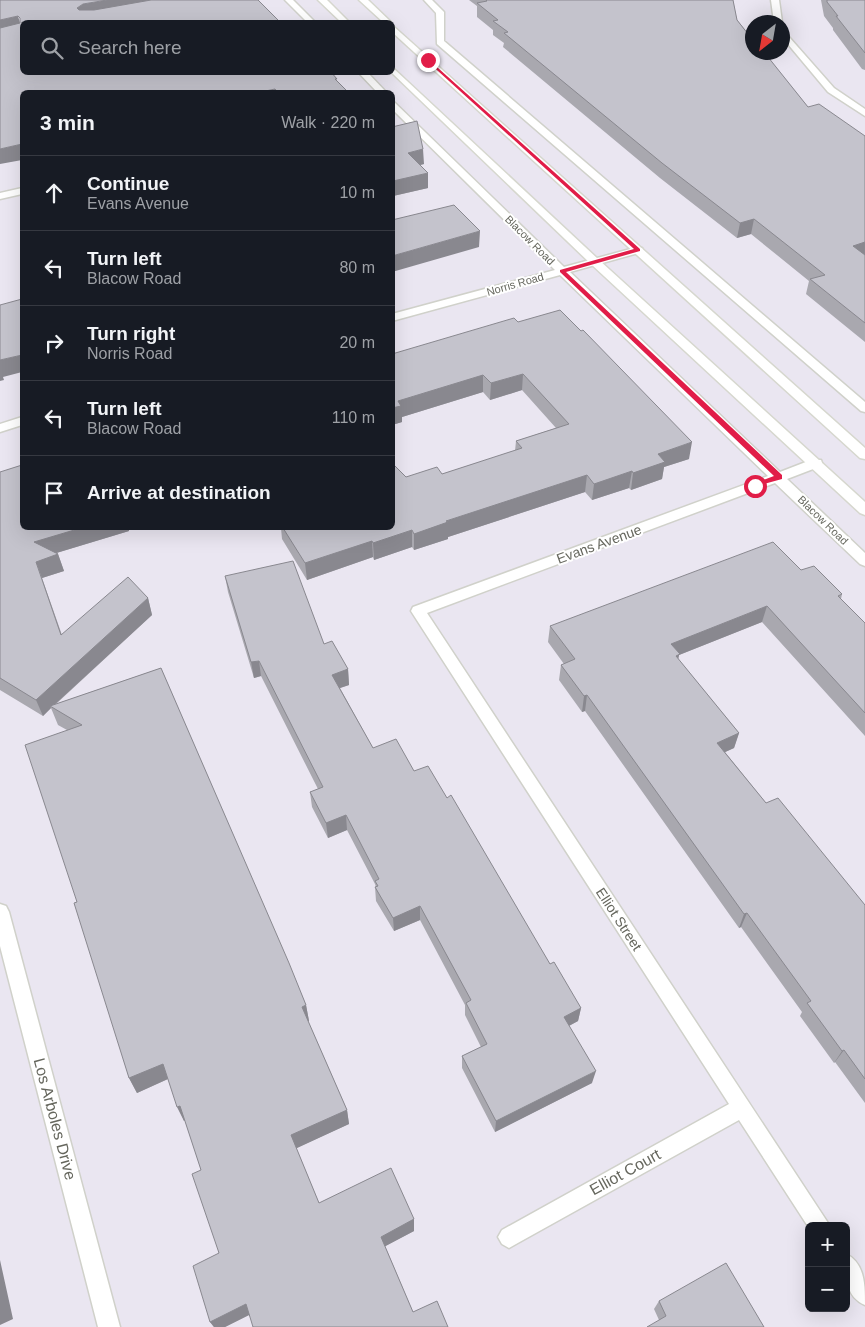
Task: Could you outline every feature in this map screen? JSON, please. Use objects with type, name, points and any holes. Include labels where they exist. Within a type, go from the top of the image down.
[{"type":"street","points":[[288,0],[309,20]]},
{"type":"street","points":[[322,0],[343,20]]},
{"type":"street","points":[[363,0],[386,20]]},
{"type":"street","points":[[428,0],[440,12],[440,42],[865,408]]},
{"type":"street","points":[[774,0],[777,15]]},
{"type":"street","points":[[395,30],[865,455]]},
{"type":"street","points":[[790,41],[831,90],[865,113]]},
{"type":"street","points":[[395,71],[595,262],[865,510]]},
{"type":"street","points":[[365,75],[380,90]]},
{"type":"street","name":"Blacow Road","points":[[395,108],[865,561]]},
{"type":"street","points":[[0,196],[20,191]]},
{"type":"street","name":"Norris Road","points":[[395,317],[638,250]]},
{"type":"street","points":[[0,428],[20,422]]},
{"type":"street","name":"Evans Avenue","points":[[418,611],[816,463]]},
{"type":"street","name":"Elliot Street","points":[[418,611],[817,1222]]},
{"type":"street","name":"Los Arboles Drive","points":[[0,912],[110,1327]]},
{"type":"street","name":"Elliot Court","points":[[508,1237],[742,1107]]},
{"type":"street","points":[[847,1267],[865,1294]]},
{"type":"building","points":[[0,0],[107,0],[83,4],[77,8],[79,10],[94,10],[151,0],[258,0],[278,20],[20,20],[18,16],[0,20]]},
{"type":"building","points":[[733,0],[737,20],[745,30],[745,60],[770,60],[808,107],[819,104],[865,136],[865,242],[853,246],[865,255],[865,323],[810,279],[825,275],[754,219],[740,223],[662,163],[504,33],[508,32],[493,21],[498,20],[477,3],[487,1]]},
{"type":"building","points":[[827,0],[865,0],[865,53],[836,16],[838,16]]},
{"type":"building","points":[[20,23],[20,75],[334,75],[346,90],[20,90],[20,144],[0,149],[0,28]]},
{"type":"building","points":[[417,121],[423,149],[408,153],[428,173],[395,181],[395,126]]},
{"type":"building","points":[[454,205],[480,231],[395,255],[395,219]]},
{"type":"building","points":[[20,300],[20,355],[0,360],[0,305]]},
{"type":"building","points":[[560,310],[581,331],[583,330],[692,442],[658,454],[665,462],[633,473],[632,471],[594,484],[587,475],[446,521],[448,522],[414,534],[412,530],[305,563],[284,530],[395,530],[395,466],[406,477],[437,467],[442,474],[522,448],[516,441],[569,424],[523,374],[491,383],[483,375],[398,401],[401,406],[395,407],[395,353],[514,318],[518,322]]},
{"type":"building","points":[[20,466],[20,530],[74,530],[34,542],[58,554],[36,562],[61,635],[128,577],[148,598],[36,700],[0,678],[0,472]]},
{"type":"building","points":[[773,542],[801,570],[814,566],[842,594],[838,596],[865,623],[865,713],[767,606],[671,644],[680,654],[676,656],[739,733],[717,743],[766,803],[778,798],[865,905],[865,1079],[807,1003],[811,1001],[747,913],[744,914],[587,695],[584,696],[561,665],[575,659],[550,626]]},
{"type":"building","points":[[293,561],[324,644],[332,641],[348,669],[332,675],[373,748],[396,739],[414,771],[428,766],[447,798],[451,795],[550,964],[554,962],[581,1008],[564,1017],[596,1071],[496,1121],[462,1056],[487,1044],[466,1003],[471,1000],[420,906],[393,918],[375,887],[378,886],[375,881],[379,879],[346,815],[326,823],[310,792],[323,787],[259,661],[251,662],[225,576]]},
{"type":"building","points":[[161,668],[289,963],[306,1005],[302,1007],[347,1110],[291,1135],[319,1203],[391,1168],[414,1219],[381,1237],[413,1312],[437,1301],[448,1327],[253,1327],[246,1304],[210,1322],[193,1266],[219,1253],[192,1174],[201,1170],[180,1106],[177,1107],[163,1064],[129,1078],[74,903],[77,902],[25,745],[82,725],[50,706]]},
{"type":"building","points":[[726,1263],[764,1327],[647,1327],[666,1316],[659,1301]]},
{"type":"route","points":[[428,60],[638,250],[562,271],[779,477],[755,486]]}]
